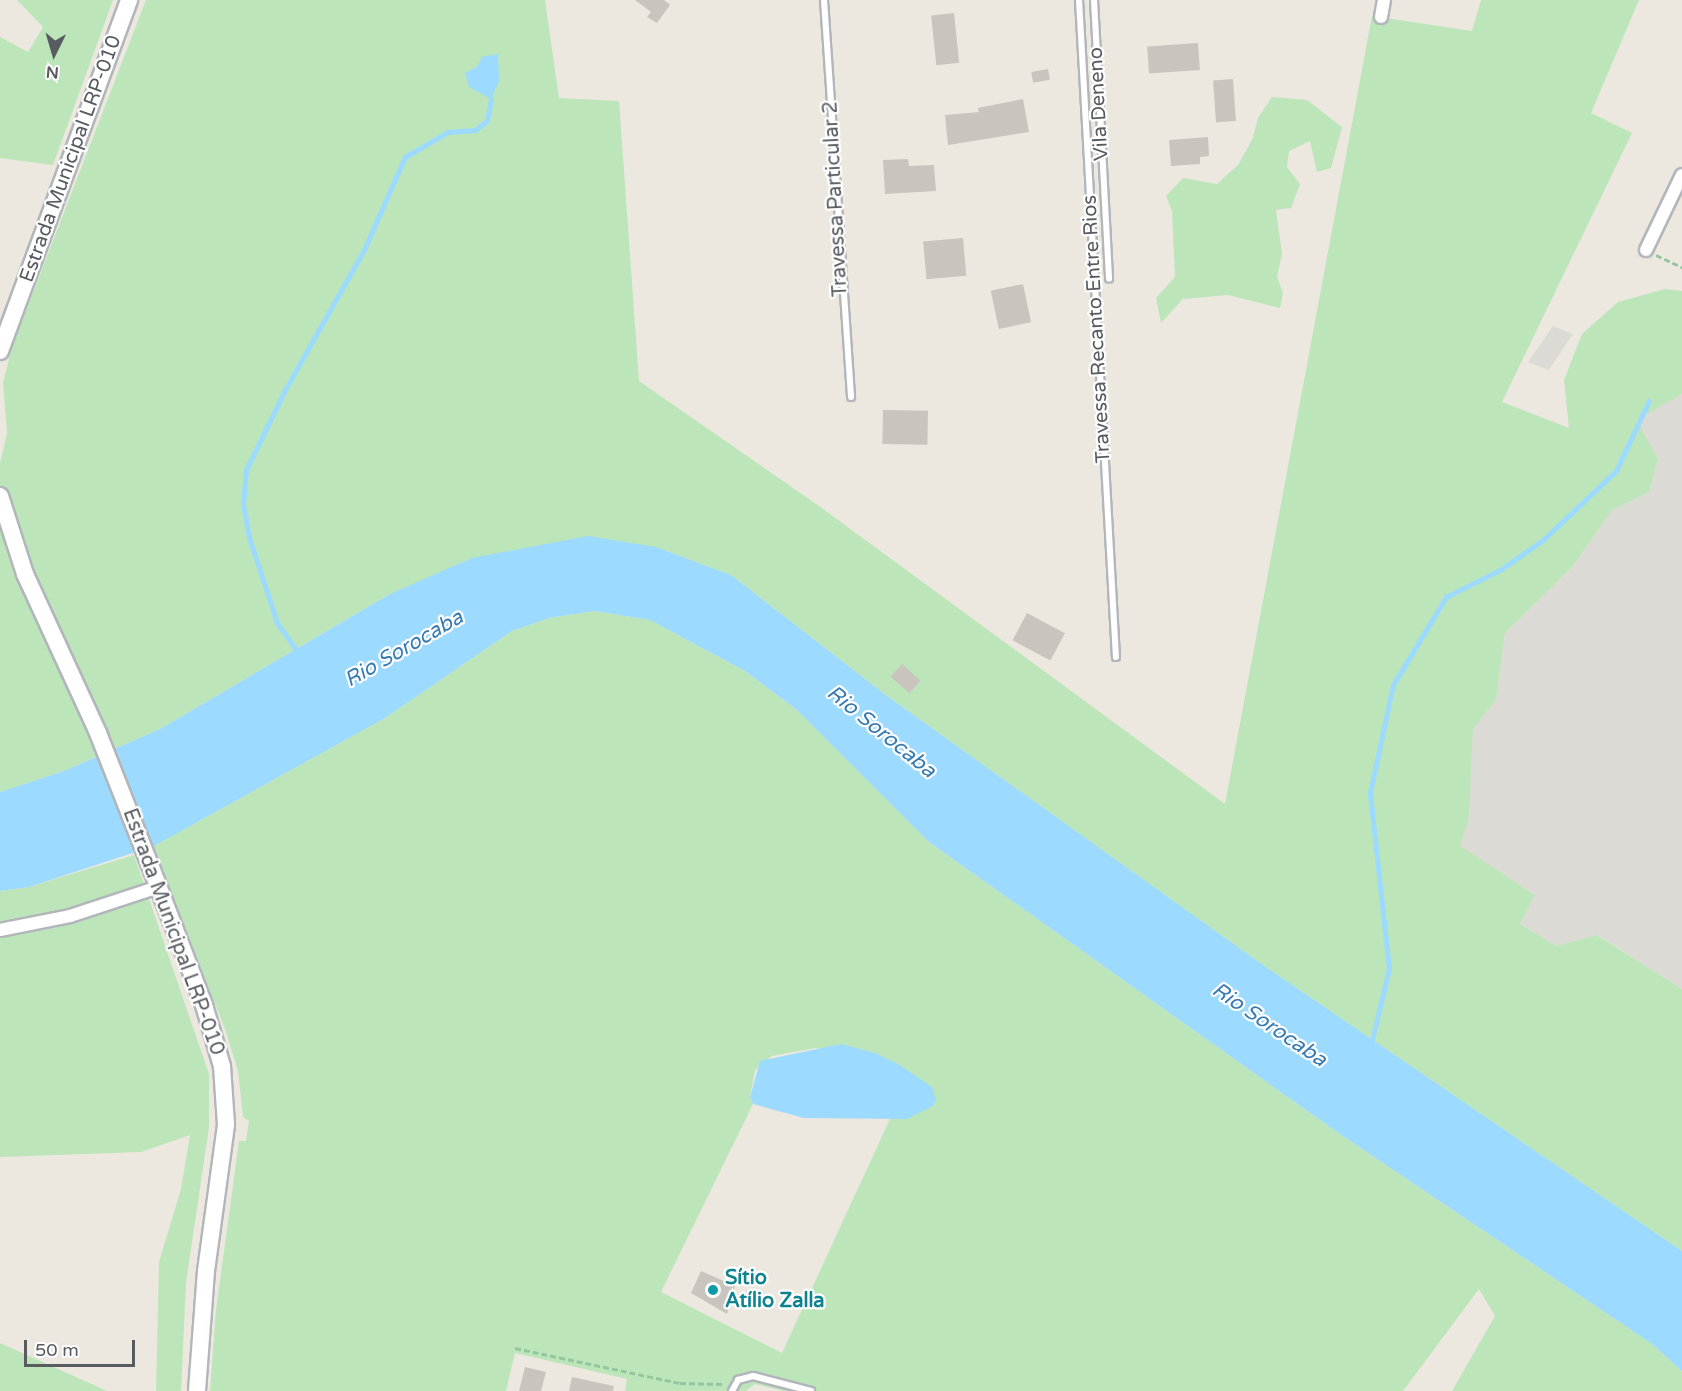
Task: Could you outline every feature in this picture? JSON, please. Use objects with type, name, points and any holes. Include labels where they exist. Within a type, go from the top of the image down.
[{"type":"street","name":"Estrada Municipal LRP-010","points":[[0,351],[129,0]]},
{"type":"street","points":[[1381,16],[1384,0]]},
{"type":"street","points":[[1646,250],[1682,175]]},
{"type":"street","name":"Estrada Municipal LRP-010","points":[[0,496],[25,574],[98,733],[152,870],[204,1005],[222,1066],[226,1093],[226,1125],[206,1270],[197,1391]]},
{"type":"street","points":[[0,930],[70,915],[158,886]]},
{"type":"lane","name":"Travessa Particular 2","points":[[824,0],[851,397]]},
{"type":"lane","name":"Travessa Recanto Entre Rios","points":[[1079,0],[1116,657]]},
{"type":"lane","name":"Vila Deneno","points":[[1094,0],[1108,279]]},
{"type":"lane","points":[[732,1391],[735,1382],[753,1376],[811,1391]]},
{"type":"path","points":[[1646,250],[1682,267]]},
{"type":"path","points":[[515,1348],[680,1383],[735,1382]]},
{"type":"shaded area","points":[[1553,326],[1573,334],[1549,370],[1528,362]]},
{"type":"shaded area","points":[[1682,394],[1682,989],[1598,935],[1556,946],[1520,924],[1534,894],[1459,846],[1469,818],[1473,729],[1496,700],[1505,633],[1573,566],[1612,510],[1649,492],[1658,459],[1635,420]]},
{"type":"green space","points":[[17,0],[113,0],[53,165],[0,158],[0,37],[28,52],[43,27]]},
{"type":"green space","points":[[146,0],[545,0],[559,98],[619,101],[639,381],[819,506],[1225,804],[1372,16],[1472,31],[1481,0],[1639,0],[1591,113],[1632,133],[1502,402],[1569,428],[1564,380],[1582,334],[1618,302],[1665,289],[1682,291],[1682,394],[1636,420],[1658,459],[1649,492],[1612,510],[1573,566],[1505,633],[1496,700],[1473,729],[1469,818],[1460,846],[1535,895],[1520,924],[1556,946],[1597,935],[1682,989],[1682,1251],[1263,965],[887,696],[731,575],[656,547],[390,594],[160,729],[64,771],[0,792],[0,463],[7,433],[3,383],[12,347]]},
{"type":"green space","points":[[1272,97],[1307,100],[1342,127],[1331,168],[1317,172],[1310,141],[1289,151],[1287,167],[1300,184],[1291,208],[1276,210],[1282,254],[1277,277],[1283,293],[1280,308],[1228,295],[1183,299],[1161,323],[1156,298],[1175,277],[1172,211],[1166,196],[1183,178],[1217,184],[1238,165],[1253,138],[1258,118]]},
{"type":"green space","points":[[595,611],[650,620],[745,671],[796,709],[929,842],[1337,1132],[1652,1344],[1682,1371],[1682,1391],[1452,1391],[1495,1316],[1479,1289],[1403,1391],[783,1391],[755,1384],[746,1391],[625,1391],[627,1379],[515,1353],[506,1391],[210,1391],[216,1310],[239,1141],[246,1141],[249,1121],[243,1117],[238,1071],[226,1032],[154,846],[385,718],[512,631],[549,618]],"holes":[[[815,1048],[875,1053],[932,1087],[907,1119],[890,1119],[782,1353],[661,1292],[753,1104],[750,1097],[755,1070],[772,1056]]]},
{"type":"green space","points":[[134,855],[209,1074],[209,1127],[186,1283],[181,1391],[156,1391],[159,1262],[181,1189],[190,1135],[141,1152],[0,1157],[0,891],[29,887]]},
{"type":"green space","points":[[0,1343],[107,1391],[0,1391]]},
{"type":"water","points":[[498,54],[499,81],[491,99],[469,87],[465,73],[477,67],[482,57]]},
{"type":"water","name":"Rio Sorocaba","points":[[588,536],[656,547],[731,575],[887,696],[1263,965],[1682,1251],[1682,1371],[1652,1344],[1337,1132],[929,842],[796,709],[745,671],[650,620],[595,611],[549,618],[512,631],[385,718],[154,846],[29,887],[0,891],[0,792],[64,771],[160,729],[390,594],[472,558]]},
{"type":"water","points":[[841,1044],[875,1053],[898,1064],[932,1087],[936,1100],[933,1106],[907,1119],[804,1118],[753,1104],[750,1097],[760,1061]]},
{"type":"building","points":[[635,0],[664,0],[670,5],[657,23],[647,17],[651,12]]},
{"type":"building","points":[[954,13],[959,63],[936,65],[931,15]]},
{"type":"building","points":[[1198,43],[1200,70],[1149,73],[1147,47]]},
{"type":"building","points":[[1048,69],[1050,80],[1033,83],[1031,72]]},
{"type":"building","points":[[1233,79],[1236,121],[1216,122],[1213,80]]},
{"type":"building","points":[[1023,99],[1029,132],[948,145],[945,115],[979,112],[978,108]]},
{"type":"building","points":[[1208,137],[1209,156],[1200,157],[1200,164],[1171,166],[1169,140]]},
{"type":"building","points":[[908,159],[909,166],[934,165],[936,191],[885,194],[883,160]]},
{"type":"building","points":[[963,238],[966,276],[926,279],[923,241]]},
{"type":"building","points":[[1023,284],[1031,322],[999,329],[991,291]]},
{"type":"building","points":[[883,410],[928,411],[927,445],[882,444]]},
{"type":"building","points":[[1027,613],[1065,633],[1050,661],[1012,640]]},
{"type":"building","points":[[902,664],[921,681],[909,693],[891,677]]},
{"type":"building","name":"Sítio Atílio Zalla","points":[[701,1271],[735,1286],[727,1314],[691,1293]]},
{"type":"building","points":[[525,1367],[546,1372],[541,1391],[519,1391]]},
{"type":"building","points":[[572,1377],[614,1386],[613,1391],[569,1391]]},
{"type":"waterway","points":[[301,657],[277,623],[249,538],[243,504],[246,470],[285,390],[364,250],[405,157],[448,132],[475,130],[487,121],[491,99]]},
{"type":"waterway","points":[[1371,1044],[1389,969],[1370,793],[1393,685],[1446,597],[1500,570],[1543,540],[1616,471],[1649,401]]},
{"type":"place","name":"Sítio Atílio Zalla","points":[[713,1290]]}]
